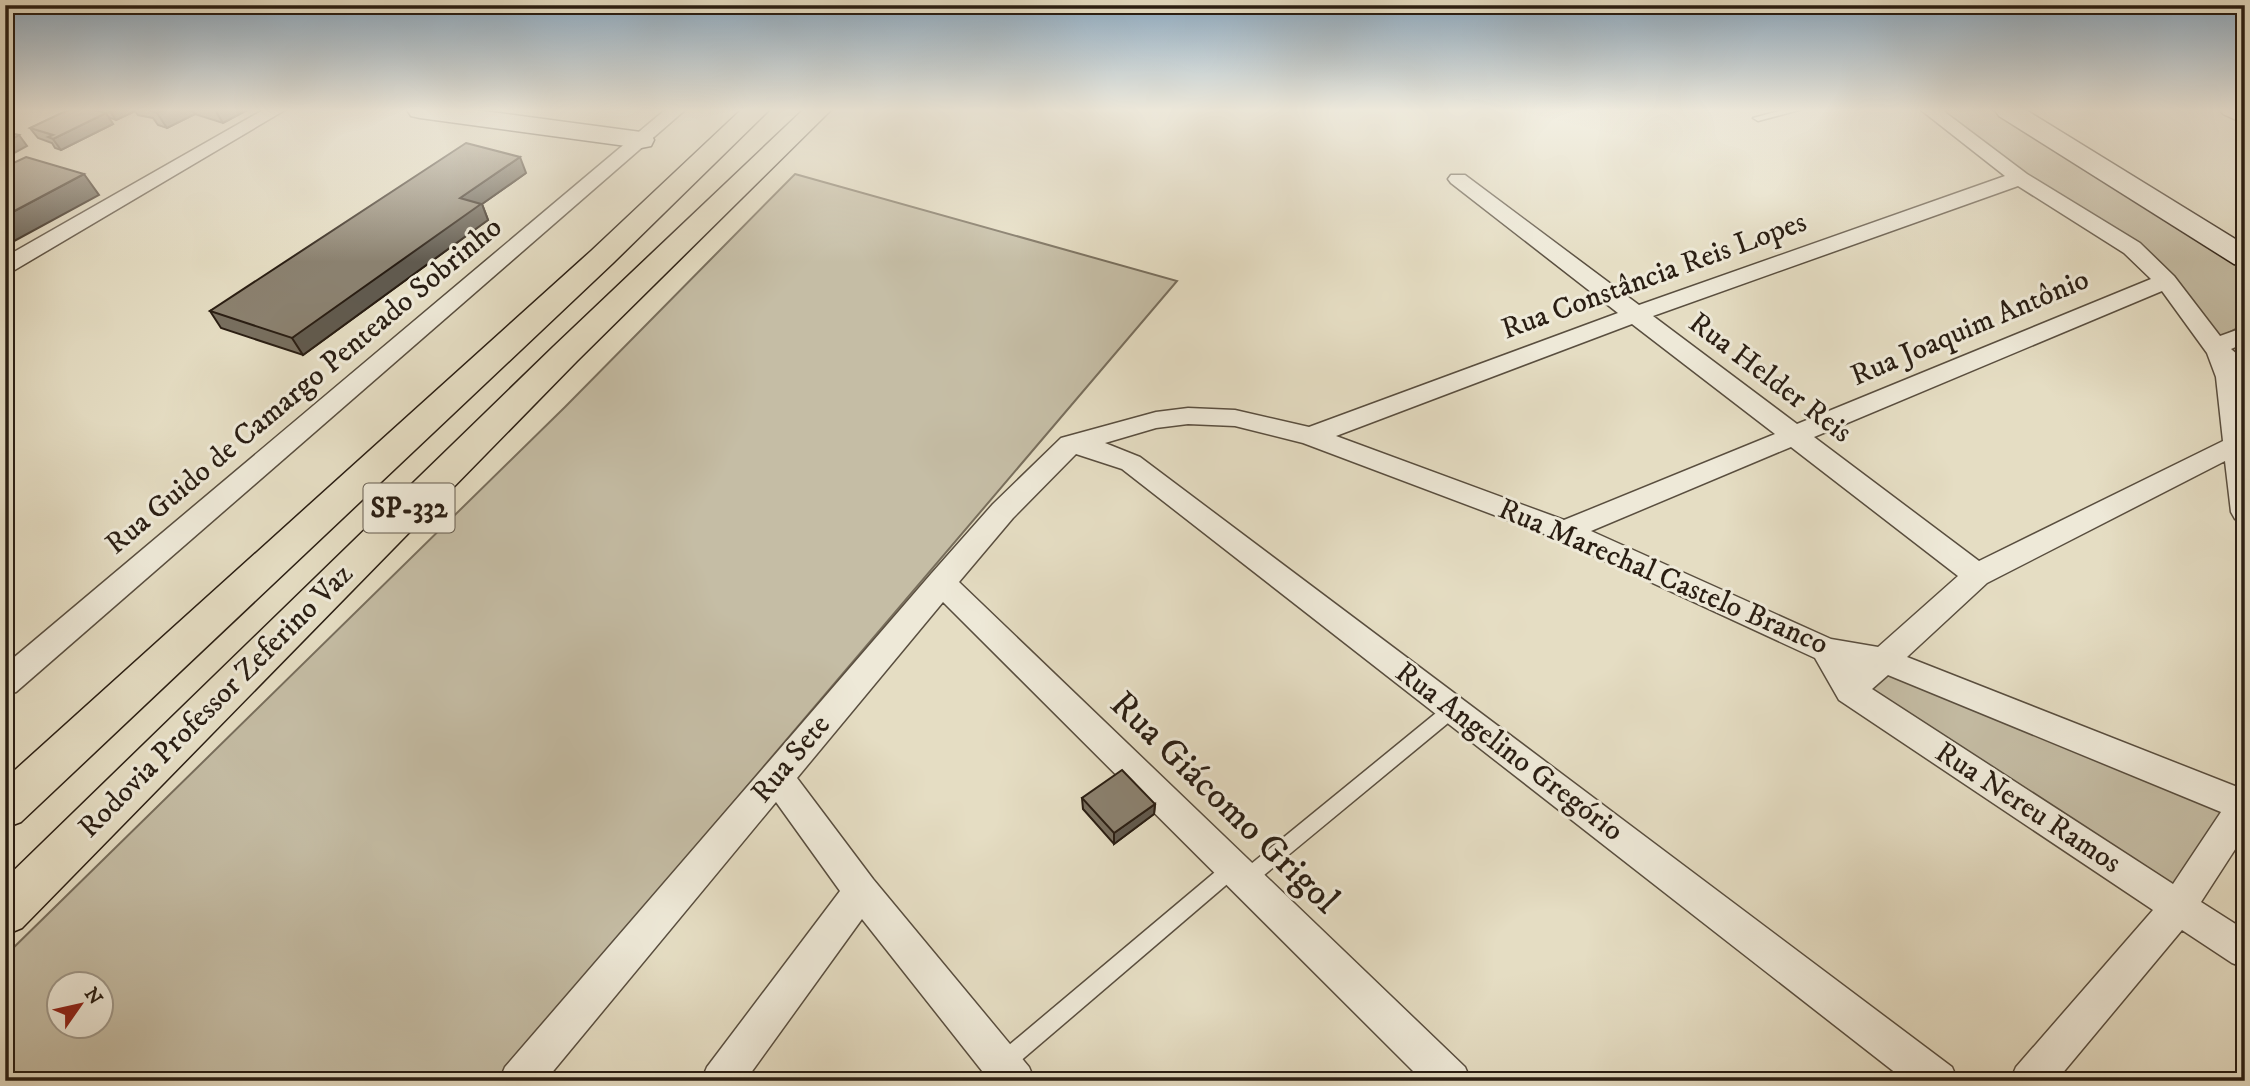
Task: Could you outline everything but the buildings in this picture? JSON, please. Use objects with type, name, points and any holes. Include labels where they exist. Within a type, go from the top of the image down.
[{"type":"highway","points":[[602,257],[620,225],[678,161]]},
{"type":"highway","name":"Rodovia Professor Zeferino Vaz","points":[[5,808],[703,161]]},
{"type":"highway","name":"Rodovia Professor Zeferino Vaz","points":[[5,912],[546,373],[766,161]]},
{"type":"street","points":[[5,266],[188,161]]},
{"type":"street","name":"Rua Guido de Camargo Penteado Sobrinho","points":[[5,683],[616,161]]},
{"type":"street","points":[[1997,161],[2132,248],[2166,281],[2218,349],[2245,374]]},
{"type":"street","points":[[2089,161],[2245,258]]},
{"type":"street","name":"Rua Constância Reis Lopes","points":[[1310,436],[1634,315],[2020,178]]},
{"type":"street","name":"Rua Helder Reis","points":[[1458,179],[1977,575]]},
{"type":"street","name":"Rua Joaquim Antônio","points":[[1565,531],[2166,281]]},
{"type":"street","points":[[2218,349],[2245,334]]},
{"type":"street","points":[[2218,349],[2228,377],[2239,432],[2245,512]]},
{"type":"street","name":"Rua Marechal Castelo Branco","points":[[1070,444],[1156,420],[1188,416],[1234,418],[1310,436],[1565,531],[1826,650],[1886,661],[2244,806]]},
{"type":"street","points":[[1850,691],[1886,661],[1977,575],[2239,432]]},
{"type":"street","name":"Rua Sete","points":[[519,1081],[941,582],[1003,511],[1070,444]]},
{"type":"street","name":"Rua Angelino Gregório","points":[[1070,444],[1105,452],[1131,463],[1938,1081]]},
{"type":"street","name":"Rua Giácomo Grigol","points":[[941,582],[1451,1081]]},
{"type":"street","name":"Rua Nereu Ramos","points":[[1826,650],[1850,691],[2245,951]]},
{"type":"street","points":[[776,776],[861,891],[1008,1072]]},
{"type":"street","points":[[2030,1081],[2178,907],[2244,806]]},
{"type":"street","points":[[721,1081],[861,891]]},
{"type":"lane","points":[[1008,1072],[1240,874],[1453,709]]},
{"type":"shaded area","points":[[2005,161],[2088,161],[2245,257],[2245,324],[2221,337],[2144,249],[2025,176]]},
{"type":"shaded area","points":[[795,174],[1177,281],[496,1081],[5,1081],[5,956],[565,407]]},
{"type":"shaded area","points":[[1892,668],[2227,806],[2174,895],[1862,697]]}]
